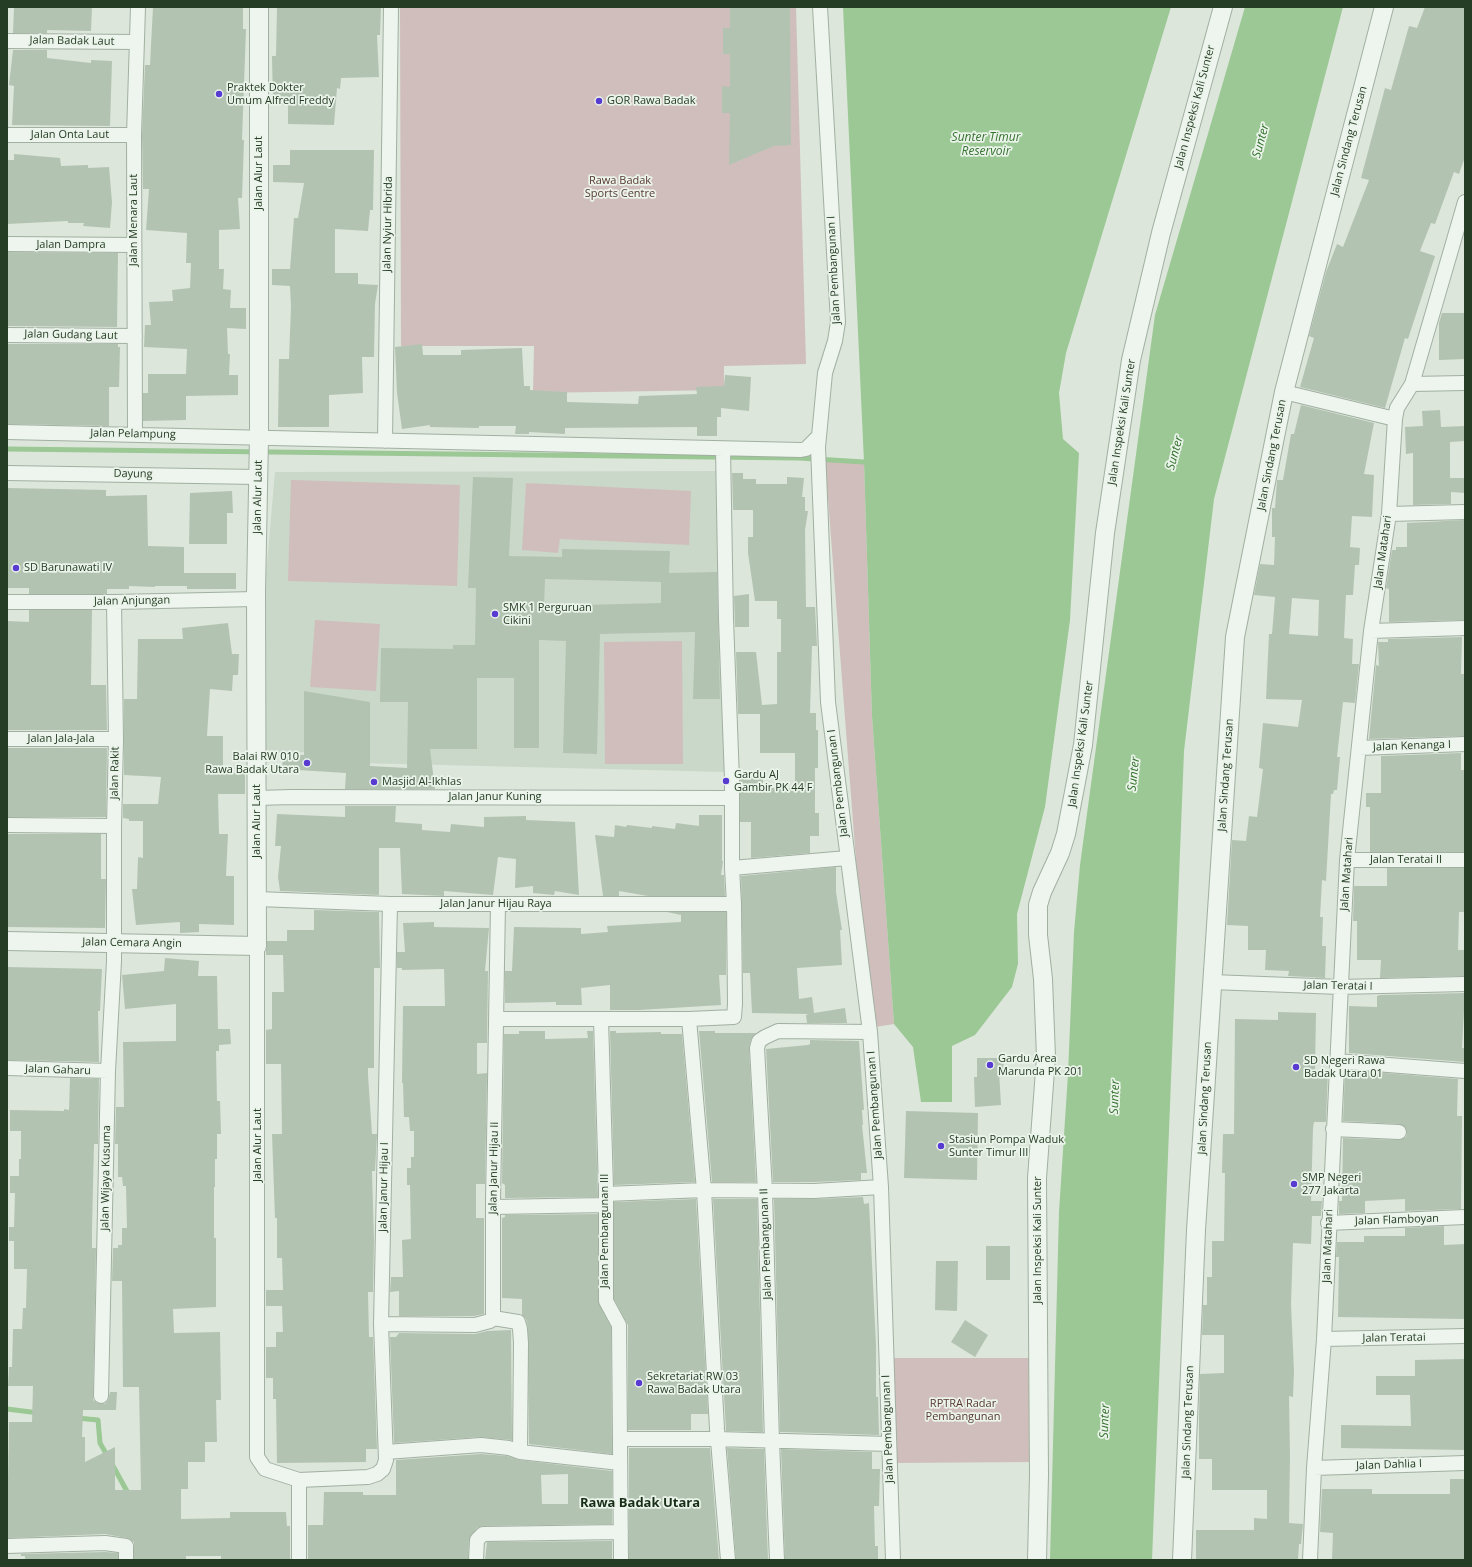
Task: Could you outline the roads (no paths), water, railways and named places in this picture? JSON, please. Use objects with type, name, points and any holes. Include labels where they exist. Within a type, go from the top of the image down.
[{"type":"street","name":"Jalan Menara Laut","points":[[135,433],[134,136],[138,7]]},
{"type":"street","name":"Jalan Alur Laut","points":[[258,7],[259,438],[256,599],[257,1457],[265,1469],[299,1480]]},
{"type":"street","name":"Jalan Nyiur Hibrida","points":[[384,442],[391,7]]},
{"type":"street","name":"Jalan Pembangunan I","points":[[820,7],[838,322],[835,341],[825,373],[818,442],[828,702],[846,858],[870,1032],[881,1187],[893,1560]]},
{"type":"street","name":"Jalan Inspeksi Kali Sunter","points":[[1037,1560],[1039,1475],[1037,1178],[1046,1058],[1043,979],[1038,935],[1038,905],[1042,892],[1060,853],[1066,834],[1083,745],[1105,533],[1130,360],[1161,233],[1223,7]]},
{"type":"street","name":"Jalan Sindang Terusan","points":[[1182,1560],[1196,1230],[1235,637],[1284,392],[1384,7]]},
{"type":"street","name":"Jalan Badak Laut","points":[[7,40],[137,42]]},
{"type":"street","name":"Jalan Onta Laut","points":[[7,136],[134,136]]},
{"type":"street","name":"Jalan Matahari","points":[[1310,1560],[1314,1468],[1324,1339],[1328,1223],[1347,860],[1371,632],[1388,514],[1395,419],[1397,408],[1412,384],[1465,202]]},
{"type":"street","name":"Jalan Dampra","points":[[7,244],[134,245]]},
{"type":"street","name":"Jalan Gudang Laut","points":[[7,335],[135,336]]},
{"type":"street","points":[[1412,384],[1465,383]]},
{"type":"street","points":[[1284,392],[1395,419]]},
{"type":"street","name":"Jalan Pelampung","points":[[7,432],[135,433],[384,442],[490,442],[723,455],[801,450],[806,449],[818,442]]},
{"type":"street","points":[[496,1018],[689,1019],[734,1017],[732,798],[726,619],[723,455]]},
{"type":"street","name":"Dayung","points":[[7,473],[258,474]]},
{"type":"street","points":[[1388,514],[1465,512]]},
{"type":"street","name":"Jalan Anjungan","points":[[7,602],[114,602],[256,599]]},
{"type":"street","name":"Jalan Rakit","points":[[114,602],[116,739],[114,826],[114,961]]},
{"type":"street","points":[[1371,632],[1465,628]]},
{"type":"street","name":"Jalan Jala-Jala","points":[[7,739],[116,739]]},
{"type":"street","name":"Jalan Kenanga I","points":[[1359,748],[1465,744]]},
{"type":"street","name":"Jalan Janur Kuning","points":[[257,798],[732,798]]},
{"type":"street","points":[[7,825],[114,826]]},
{"type":"street","points":[[732,868],[846,858]]},
{"type":"street","name":"Jalan Teratai II","points":[[1347,860],[1465,860]]},
{"type":"street","name":"Jalan Janur Hijau Raya","points":[[257,899],[390,904],[734,904]]},
{"type":"street","name":"Jalan Janur Hijau I","points":[[299,1480],[368,1477],[378,1474],[383,1469],[386,1452],[381,1324],[390,904]]},
{"type":"street","name":"Jalan Janur Hijau II","points":[[493,1318],[493,1207],[498,904]]},
{"type":"street","name":"Jalan Cemara Angin","points":[[7,941],[257,946]]},
{"type":"street","name":"Jalan Wijaya Kusuma","points":[[101,1396],[108,1071],[114,961]]},
{"type":"street","name":"Jalan Teratai I","points":[[1212,982],[1340,988],[1465,984]]},
{"type":"street","name":"Jalan Pembangunan III","points":[[601,1019],[606,1200],[606,1301],[619,1325],[622,1439],[620,1463],[621,1560]]},
{"type":"street","points":[[689,1019],[704,1190],[717,1439],[728,1560]]},
{"type":"street","name":"Jalan Pembangunan II","points":[[777,1560],[765,1191],[757,1048],[759,1041],[778,1031],[870,1032]]},
{"type":"street","points":[[1337,1061],[1465,1071]]},
{"type":"street","name":"Jalan Gaharu","points":[[7,1068],[108,1071]]},
{"type":"street","points":[[1333,1129],[1399,1132]]},
{"type":"street","points":[[493,1207],[606,1200],[704,1190],[765,1191],[881,1187]]},
{"type":"street","name":"Jalan Flamboyan","points":[[1328,1223],[1465,1217]]},
{"type":"street","points":[[381,1324],[475,1325],[490,1321],[493,1318],[518,1322],[520,1329],[520,1452]]},
{"type":"street","name":"Jalan Teratai","points":[[1324,1339],[1465,1336]]},
{"type":"street","points":[[622,1439],[717,1439],[772,1442],[889,1444]]},
{"type":"street","points":[[386,1452],[481,1445],[509,1448],[520,1452],[620,1463]]},
{"type":"street","name":"Jalan Dahlia I","points":[[1314,1468],[1465,1463]]},
{"type":"street","points":[[299,1480],[300,1560]]},
{"type":"street","points":[[476,1560],[477,1540],[483,1534],[621,1532]]},
{"type":"street","points":[[7,1546],[104,1543],[126,1546],[126,1560]]},
{"type":"water","name":"Sunter Timur Reservoir","points":[[843,7],[1171,7],[1066,353],[1059,393],[1063,439],[1079,453],[1070,620],[1045,807],[1017,914],[1018,964],[1012,987],[975,1035],[952,1046],[952,1102],[921,1102],[913,1047],[894,1024],[872,716],[864,462]]},
{"type":"water","name":"Sunter","points":[[1245,7],[1343,7],[1214,499],[1184,751],[1152,1560],[1050,1560],[1059,1212],[1068,1074],[1074,932],[1080,865],[1155,315]]},
{"type":"waterway","points":[[7,449],[799,458],[864,462]]},
{"type":"waterway","points":[[7,1409],[39,1413]]},
{"type":"waterway","points":[[77,1418],[98,1420],[100,1443],[108,1457]]},
{"type":"waterway","points":[[112,1464],[129,1495]]},
{"type":"place","name":"Praktek Dokter Umum Alfred Freddy","points":[[219,94]]},
{"type":"place","name":"GOR Rawa Badak","points":[[599,101]]},
{"type":"place","name":"SD Barunawati IV","points":[[16,568]]},
{"type":"place","name":"SMK 1 Perguruan Cikini","points":[[495,614]]},
{"type":"place","name":"Balai RW 010 Rawa Badak Utara","points":[[307,763]]},
{"type":"place","name":"Gardu AJ Gambir PK 44 F","points":[[726,781]]},
{"type":"place","name":"Masjid Al-Ikhlas","points":[[374,782]]},
{"type":"place","name":"Gardu Area Marunda PK 201","points":[[990,1065]]},
{"type":"place","name":"SD Negeri Rawa Badak Utara 01","points":[[1296,1067]]},
{"type":"place","name":"Stasiun Pompa Waduk Sunter Timur III","points":[[941,1146]]},
{"type":"place","name":"SMP Negeri 277 Jakarta","points":[[1294,1184]]},
{"type":"place","name":"Sekretariat RW 03 Rawa Badak Utara","points":[[639,1383]]},
{"type":"district","name":"Rawa Badak Utara","points":[[640,1503]]},
{"type":"park label","name":"Rawa Badak Sports Centre","points":[[620,187]]},
{"type":"park label","name":"RPTRA Radar Pembangunan","points":[[963,1410]]}]
